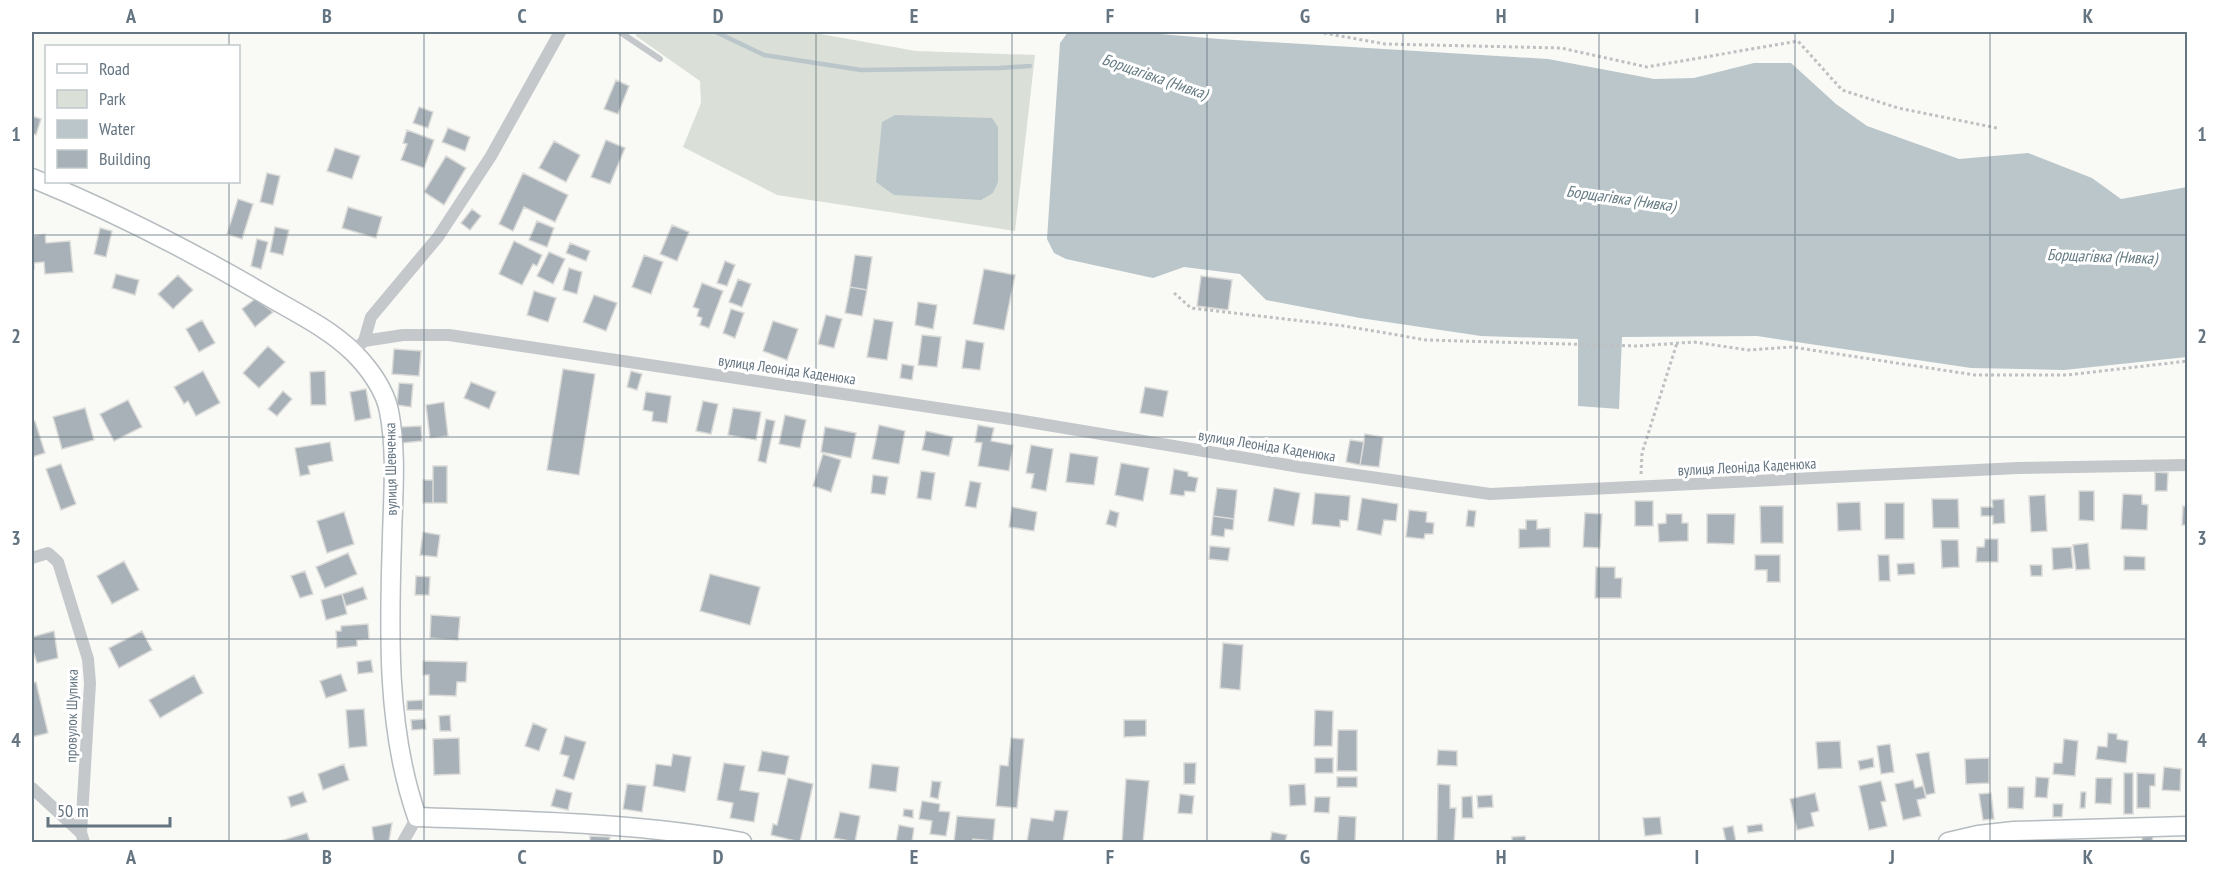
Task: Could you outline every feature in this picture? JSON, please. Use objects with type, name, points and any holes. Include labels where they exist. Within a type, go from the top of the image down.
[{"type":"street","points":[[359,346],[371,317],[438,237],[490,156],[560,32]]},
{"type":"street","name":"вулиця Шевченка","points":[[32,178],[105,208],[197,254],[320,327],[359,346],[389,409],[394,457],[390,612],[396,729],[405,783],[417,817]]},
{"type":"street","name":"вулиця Леоніда Каденюка","points":[[359,346],[403,334],[449,335],[1017,420],[1300,467],[1490,494],[2018,468],[2187,465]]},
{"type":"street","name":"провулок Шупика","points":[[32,558],[48,553],[58,562],[88,659],[90,683],[82,838]]},
{"type":"street","points":[[32,788],[82,838]]},
{"type":"street","points":[[403,843],[411,832],[417,817],[694,833],[742,843]]},
{"type":"street","points":[[1948,843],[1978,835],[2014,831],[2187,826]]},
{"type":"lane","points":[[620,32],[660,59]]},
{"type":"path","points":[[1318,32],[1385,44],[1561,48],[1647,67],[1798,41],[1842,90],[1898,108],[1997,128]]},
{"type":"path","points":[[1174,293],[1191,309],[1345,326],[1426,340],[1638,346],[1694,342],[1748,350],[1792,347],[1975,375],[2067,375],[2187,362]]},
{"type":"path","points":[[1640,487],[1642,453],[1677,343]]},
{"type":"green space","points":[[636,32],[809,32],[916,51],[1035,55],[1015,231],[777,195],[683,147],[701,103],[700,81],[636,36]]},
{"type":"water","points":[[1068,32],[1137,32],[1548,59],[1654,79],[1694,78],[1754,63],[1791,63],[1836,104],[1867,126],[1959,159],[2028,153],[2092,178],[2121,199],[2187,187],[2187,357],[2064,370],[1971,368],[1757,336],[1622,337],[1619,409],[1578,406],[1578,339],[1481,336],[1360,318],[1266,300],[1240,274],[1184,267],[1153,278],[1066,259],[1054,253],[1047,239],[1060,43]]},
{"type":"water","points":[[895,115],[992,118],[998,127],[998,182],[993,193],[981,200],[894,195],[876,182],[882,122]]},
{"type":"building","points":[[616,80],[629,86],[618,114],[604,109]]},
{"type":"building","points":[[419,107],[433,112],[428,128],[413,123]]},
{"type":"building","points":[[32,116],[41,119],[36,135],[32,133]]},
{"type":"building","points":[[448,128],[470,137],[465,151],[442,142]]},
{"type":"building","points":[[407,130],[434,140],[424,168],[401,160],[407,144],[403,143]]},
{"type":"building","points":[[606,140],[625,148],[610,184],[591,177]]},
{"type":"building","points":[[554,141],[580,155],[566,182],[539,168]]},
{"type":"building","points":[[335,148],[360,156],[352,179],[327,171]]},
{"type":"building","points":[[446,156],[466,168],[444,205],[424,192]]},
{"type":"building","points":[[267,173],[280,176],[273,205],[260,202]]},
{"type":"building","points":[[523,173],[568,195],[555,222],[524,207],[513,231],[499,224]]},
{"type":"building","points":[[238,199],[253,204],[242,239],[227,234]]},
{"type":"building","points":[[348,207],[382,217],[376,238],[342,228]]},
{"type":"building","points":[[472,209],[481,216],[470,230],[461,223]]},
{"type":"building","points":[[537,221],[554,228],[547,247],[529,240]]},
{"type":"building","points":[[672,225],[689,232],[677,261],[660,254]]},
{"type":"building","points":[[275,227],[289,230],[283,255],[270,252]]},
{"type":"building","points":[[100,228],[112,231],[106,257],[94,254]]},
{"type":"building","points":[[45,234],[46,243],[70,241],[73,272],[45,274],[44,262],[34,263],[34,269],[32,269],[32,236]]},
{"type":"building","points":[[257,239],[268,242],[261,269],[251,266]]},
{"type":"building","points":[[514,241],[542,255],[537,266],[533,264],[522,285],[499,274]]},
{"type":"building","points":[[570,243],[590,251],[586,261],[566,253]]},
{"type":"building","points":[[549,252],[565,259],[553,284],[537,276]]},
{"type":"building","points":[[644,255],[663,262],[651,294],[632,287]]},
{"type":"building","points":[[855,255],[872,257],[867,290],[850,287]]},
{"type":"building","points":[[725,261],[735,265],[727,286],[717,283]]},
{"type":"building","points":[[569,268],[582,272],[577,294],[563,290]]},
{"type":"building","points":[[984,269],[1015,275],[1004,330],[973,324]]},
{"type":"building","points":[[116,274],[139,280],[135,295],[112,288]]},
{"type":"building","points":[[178,275],[193,290],[173,309],[158,294]]},
{"type":"building","points":[[1201,276],[1232,280],[1228,310],[1197,306]]},
{"type":"building","points":[[738,279],[751,284],[742,307],[729,302]]},
{"type":"building","points":[[702,283],[723,291],[709,328],[700,325],[702,318],[697,316],[699,309],[693,307]]},
{"type":"building","points":[[850,287],[867,290],[862,316],[845,313]]},
{"type":"building","points":[[534,291],[556,298],[548,322],[527,315]]},
{"type":"building","points":[[594,295],[617,303],[606,331],[583,322]]},
{"type":"building","points":[[255,299],[273,312],[255,327],[242,309]]},
{"type":"building","points":[[918,302],[937,305],[933,329],[915,325]]},
{"type":"building","points":[[731,309],[744,313],[735,338],[723,333]]},
{"type":"building","points":[[826,315],[842,319],[834,348],[818,344]]},
{"type":"building","points":[[874,319],[893,322],[887,360],[867,357]]},
{"type":"building","points":[[202,320],[215,343],[199,352],[186,329]]},
{"type":"building","points":[[773,321],[798,329],[787,360],[763,351]]},
{"type":"building","points":[[922,335],[941,337],[937,367],[918,365]]},
{"type":"building","points":[[966,340],[984,343],[980,370],[962,368]]},
{"type":"building","points":[[268,346],[285,362],[259,388],[243,373]]},
{"type":"building","points":[[394,349],[421,351],[419,376],[392,374]]},
{"type":"building","points":[[902,364],[914,366],[912,380],[900,378]]},
{"type":"building","points":[[563,369],[595,374],[579,475],[547,470]]},
{"type":"building","points":[[203,371],[220,403],[196,416],[188,401],[184,404],[174,387]]},
{"type":"building","points":[[325,371],[326,405],[311,405],[310,372]]},
{"type":"building","points":[[631,371],[642,374],[637,390],[627,387]]},
{"type":"building","points":[[471,382],[496,392],[489,409],[464,398]]},
{"type":"building","points":[[399,383],[413,384],[411,407],[397,405]]},
{"type":"building","points":[[1145,387],[1168,391],[1163,417],[1140,413]]},
{"type":"building","points":[[366,389],[371,418],[355,421],[350,392]]},
{"type":"building","points":[[283,391],[292,399],[277,416],[268,409]]},
{"type":"building","points":[[646,392],[671,396],[667,423],[652,421],[653,412],[643,410]]},
{"type":"building","points":[[128,400],[142,427],[114,441],[100,414]]},
{"type":"building","points":[[703,401],[718,404],[711,434],[696,431]]},
{"type":"building","points":[[444,402],[448,436],[430,438],[426,405]]},
{"type":"building","points":[[85,408],[94,440],[62,449],[53,417]]},
{"type":"building","points":[[733,408],[761,412],[756,440],[728,435]]},
{"type":"building","points":[[785,415],[806,420],[800,448],[779,444]]},
{"type":"building","points":[[766,419],[775,421],[766,463],[758,461]]},
{"type":"building","points":[[35,421],[45,453],[32,457],[32,422]]},
{"type":"building","points":[[879,425],[905,431],[899,464],[872,459]]},
{"type":"building","points":[[978,425],[994,428],[991,441],[1013,445],[1009,471],[978,466],[982,443],[975,442]]},
{"type":"building","points":[[421,426],[422,441],[402,443],[401,427]]},
{"type":"building","points":[[825,427],[856,433],[851,458],[821,452]]},
{"type":"building","points":[[926,431],[953,437],[949,456],[922,450]]},
{"type":"building","points":[[1365,434],[1383,437],[1379,467],[1360,465]]},
{"type":"building","points":[[1350,440],[1364,442],[1360,465],[1346,462]]},
{"type":"building","points":[[330,442],[333,461],[308,466],[310,474],[300,476],[295,448]]},
{"type":"building","points":[[1031,445],[1053,449],[1046,491],[1031,488],[1034,474],[1026,473]]},
{"type":"building","points":[[1070,453],[1098,457],[1094,485],[1066,482]]},
{"type":"building","points":[[823,454],[841,460],[831,492],[813,486]]},
{"type":"building","points":[[1121,463],[1149,468],[1143,501],[1115,495]]},
{"type":"building","points":[[61,464],[76,504],[61,510],[46,469]]},
{"type":"building","points":[[433,466],[447,466],[447,503],[433,503]]},
{"type":"building","points":[[1174,469],[1188,472],[1188,476],[1198,478],[1195,492],[1185,491],[1184,496],[1170,494]]},
{"type":"building","points":[[921,471],[935,473],[931,500],[917,498]]},
{"type":"building","points":[[2155,472],[2168,473],[2167,491],[2155,491]]},
{"type":"building","points":[[873,475],[888,477],[885,495],[871,493]]},
{"type":"building","points":[[423,480],[433,480],[433,503],[423,503]]},
{"type":"building","points":[[970,481],[981,483],[976,508],[965,506]]},
{"type":"building","points":[[1217,488],[1237,490],[1234,519],[1213,516]]},
{"type":"building","points":[[1274,488],[1300,493],[1294,526],[1268,521]]},
{"type":"building","points":[[2079,491],[2094,491],[2094,521],[2079,520]]},
{"type":"building","points":[[1315,493],[1350,496],[1348,521],[1340,520],[1340,527],[1312,524]]},
{"type":"building","points":[[2123,494],[2142,495],[2142,504],[2148,505],[2147,530],[2121,529]]},
{"type":"building","points":[[2045,495],[2047,531],[2031,532],[2029,496]]},
{"type":"building","points":[[1362,498],[1398,504],[1396,521],[1384,520],[1381,535],[1357,530]]},
{"type":"building","points":[[1932,499],[1958,499],[1959,528],[1933,528]]},
{"type":"building","points":[[2004,499],[2005,523],[1993,524],[1993,516],[1981,516],[1981,507],[1993,507],[1992,500]]},
{"type":"building","points":[[1635,501],[1653,501],[1653,526],[1635,526]]},
{"type":"building","points":[[1860,502],[1861,530],[1838,531],[1837,503]]},
{"type":"building","points":[[1885,503],[1904,503],[1904,539],[1885,539]]},
{"type":"building","points":[[1760,506],[1783,506],[1783,543],[1761,543]]},
{"type":"building","points":[[2183,506],[2188,507],[2188,525],[2182,525]]},
{"type":"building","points":[[1012,507],[1037,512],[1034,531],[1009,527]]},
{"type":"building","points":[[1110,510],[1119,513],[1116,527],[1106,524]]},
{"type":"building","points":[[1409,510],[1427,512],[1426,522],[1434,523],[1433,534],[1425,534],[1424,539],[1406,537]]},
{"type":"building","points":[[1468,510],[1476,511],[1474,527],[1466,526]]},
{"type":"building","points":[[344,512],[354,544],[327,553],[317,521]]},
{"type":"building","points":[[1585,513],[1602,514],[1600,548],[1583,547]]},
{"type":"building","points":[[1666,514],[1682,514],[1682,523],[1688,523],[1688,541],[1659,542],[1658,524],[1666,523]]},
{"type":"building","points":[[1707,514],[1735,514],[1734,544],[1707,543]]},
{"type":"building","points":[[1213,516],[1234,519],[1233,530],[1225,529],[1224,537],[1211,535]]},
{"type":"building","points":[[1526,520],[1537,520],[1537,529],[1550,528],[1550,547],[1519,548],[1519,529],[1526,529]]},
{"type":"building","points":[[423,532],[440,535],[437,557],[420,555]]},
{"type":"building","points":[[1985,539],[1998,539],[1998,562],[1976,562],[1977,547],[1984,547]]},
{"type":"building","points":[[1941,540],[1958,540],[1959,567],[1942,568]]},
{"type":"building","points":[[2088,543],[2090,569],[2076,570],[2073,545]]},
{"type":"building","points":[[1210,546],[1230,548],[1228,561],[1209,559]]},
{"type":"building","points":[[2071,547],[2073,568],[2053,570],[2052,548]]},
{"type":"building","points":[[348,553],[357,574],[325,588],[316,567]]},
{"type":"building","points":[[1755,555],[1780,555],[1780,582],[1767,582],[1767,570],[1755,570]]},
{"type":"building","points":[[1878,555],[1889,555],[1890,581],[1879,581]]},
{"type":"building","points":[[2124,556],[2145,557],[2145,570],[2124,570]]},
{"type":"building","points":[[124,561],[139,590],[112,604],[97,576]]},
{"type":"building","points":[[1914,563],[1915,574],[1898,575],[1897,564]]},
{"type":"building","points":[[2030,565],[2042,565],[2042,576],[2031,576]]},
{"type":"building","points":[[1596,567],[1615,567],[1615,578],[1622,578],[1621,598],[1595,598]]},
{"type":"building","points":[[305,571],[313,594],[300,598],[291,576]]},
{"type":"building","points":[[710,574],[760,587],[750,625],[700,611]]},
{"type":"building","points":[[416,576],[430,577],[429,595],[415,595]]},
{"type":"building","points":[[363,587],[367,599],[346,606],[342,594]]},
{"type":"building","points":[[342,594],[347,614],[326,620],[321,600]]},
{"type":"building","points":[[431,615],[460,617],[458,640],[430,638]]},
{"type":"building","points":[[368,624],[369,639],[357,640],[357,646],[337,648],[336,631],[341,631],[341,626]]},
{"type":"building","points":[[54,631],[58,658],[37,663],[32,654],[32,637]]},
{"type":"building","points":[[142,631],[152,650],[119,668],[109,648]]},
{"type":"building","points":[[1223,643],[1243,645],[1240,690],[1220,688]]},
{"type":"building","points":[[371,660],[373,672],[358,674],[357,662]]},
{"type":"building","points":[[423,661],[467,662],[466,682],[457,682],[456,696],[429,695],[429,675],[423,675]]},
{"type":"building","points":[[341,674],[347,691],[326,698],[320,681]]},
{"type":"building","points":[[194,675],[203,693],[160,718],[149,700]]},
{"type":"building","points":[[36,682],[48,733],[32,737],[32,683]]},
{"type":"building","points":[[423,700],[423,710],[407,710],[407,701]]},
{"type":"building","points":[[364,709],[367,746],[349,748],[346,710]]},
{"type":"building","points":[[1315,710],[1333,711],[1332,746],[1314,746]]},
{"type":"building","points":[[450,715],[451,731],[440,731],[439,716]]},
{"type":"building","points":[[425,719],[426,729],[412,730],[411,720]]},
{"type":"building","points":[[1124,720],[1146,720],[1146,736],[1124,737]]},
{"type":"building","points":[[533,723],[547,729],[539,751],[525,746]]},
{"type":"building","points":[[1338,730],[1357,730],[1357,771],[1337,771]]},
{"type":"building","points":[[2108,733],[2117,734],[2117,739],[2128,741],[2126,763],[2096,759],[2098,746],[2107,747]]},
{"type":"building","points":[[565,736],[586,742],[574,780],[563,776],[569,756],[560,754]]},
{"type":"building","points":[[459,738],[460,774],[434,775],[433,739]]},
{"type":"building","points":[[1011,738],[1024,739],[1017,808],[996,806],[1000,765],[1008,766]]},
{"type":"building","points":[[2064,739],[2078,741],[2075,776],[2053,774],[2054,763],[2062,763]]},
{"type":"building","points":[[1840,741],[1842,768],[1818,769],[1816,742]]},
{"type":"building","points":[[1890,744],[1894,772],[1881,774],[1877,746]]},
{"type":"building","points":[[1438,750],[1457,751],[1457,766],[1437,765]]},
{"type":"building","points":[[762,751],[789,756],[785,775],[758,771]]},
{"type":"building","points":[[1929,752],[1935,793],[1926,795],[1916,754]]},
{"type":"building","points":[[673,754],[691,757],[685,792],[653,786],[656,764],[671,766]]},
{"type":"building","points":[[1315,758],[1333,758],[1333,773],[1315,773]]},
{"type":"building","points":[[1873,758],[1874,767],[1860,770],[1858,761]]},
{"type":"building","points":[[1989,758],[1989,783],[1966,784],[1965,759]]},
{"type":"building","points":[[724,763],[745,766],[740,790],[759,793],[754,822],[730,818],[733,803],[717,800]]},
{"type":"building","points":[[1184,763],[1196,763],[1195,784],[1184,784]]},
{"type":"building","points":[[344,764],[349,780],[323,790],[318,774]]},
{"type":"building","points":[[872,764],[899,767],[896,792],[869,788]]},
{"type":"building","points":[[2164,767],[2181,769],[2180,791],[2162,790]]},
{"type":"building","points":[[2124,773],[2133,773],[2133,814],[2124,814]]},
{"type":"building","points":[[2137,773],[2155,774],[2155,786],[2150,786],[2150,808],[2137,808]]},
{"type":"building","points":[[1337,777],[1357,777],[1357,787],[1337,787]]},
{"type":"building","points":[[2036,777],[2049,778],[2047,798],[2035,797]]},
{"type":"building","points":[[788,778],[813,784],[800,842],[771,835],[773,824],[777,825]]},
{"type":"building","points":[[2096,778],[2112,778],[2111,804],[2095,803]]},
{"type":"building","points":[[1126,779],[1149,781],[1143,842],[1122,842]]},
{"type":"building","points":[[1913,780],[1915,788],[1923,786],[1926,798],[1917,800],[1921,816],[1903,820],[1895,784]]},
{"type":"building","points":[[932,781],[941,782],[938,799],[930,797]]},
{"type":"building","points":[[1881,781],[1886,801],[1881,802],[1887,826],[1869,830],[1859,786]]},
{"type":"building","points":[[627,784],[646,786],[642,812],[623,809]]},
{"type":"building","points":[[1305,784],[1306,805],[1290,806],[1289,785]]},
{"type":"building","points":[[1438,784],[1450,785],[1450,808],[1456,808],[1454,842],[1437,842]]},
{"type":"building","points":[[2008,787],[2024,787],[2023,809],[2008,808]]},
{"type":"building","points":[[556,789],[572,793],[568,810],[551,806]]},
{"type":"building","points":[[303,792],[307,802],[291,807],[288,797]]},
{"type":"building","points":[[2081,792],[2086,792],[2085,808],[2080,808]]},
{"type":"building","points":[[1815,793],[1819,811],[1811,813],[1814,826],[1797,830],[1790,799]]},
{"type":"building","points":[[1991,793],[1994,819],[1983,820],[1979,794]]},
{"type":"building","points":[[1180,794],[1194,796],[1192,814],[1178,813]]},
{"type":"building","points":[[1492,795],[1493,807],[1478,808],[1477,796]]},
{"type":"building","points":[[1472,796],[1473,818],[1462,818],[1462,797]]},
{"type":"building","points":[[1315,797],[1330,797],[1329,813],[1314,812]]},
{"type":"building","points":[[922,801],[940,804],[939,811],[950,812],[946,836],[930,834],[932,821],[919,819]]},
{"type":"building","points":[[2053,804],[2063,804],[2062,817],[2053,817]]},
{"type":"building","points":[[904,809],[913,810],[913,818],[903,816]]},
{"type":"building","points":[[1055,810],[1068,811],[1063,842],[1027,842],[1031,818],[1053,821]]},
{"type":"building","points":[[840,812],[860,816],[855,842],[834,838]]},
{"type":"building","points":[[957,816],[995,819],[993,841],[973,839],[972,842],[954,842]]},
{"type":"building","points":[[1339,816],[1356,817],[1355,842],[1337,842]]},
{"type":"building","points":[[1660,817],[1662,834],[1645,836],[1643,818]]},
{"type":"building","points":[[392,823],[389,841],[374,842],[372,827]]},
{"type":"building","points":[[1762,824],[1763,831],[1748,833],[1747,826]]},
{"type":"building","points":[[899,825],[914,828],[912,842],[896,842]]},
{"type":"building","points":[[1733,826],[1736,842],[1726,842],[1723,828]]},
{"type":"building","points":[[1272,832],[1287,835],[1285,842],[1270,842]]},
{"type":"building","points":[[307,833],[310,842],[277,842]]},
{"type":"building","points":[[590,836],[610,837],[609,842],[590,842]]},
{"type":"building","points":[[1525,836],[1526,842],[1512,842],[1512,837]]},
{"type":"building","points":[[2142,836],[2153,836],[2152,842],[2142,842]]},
{"type":"waterway","name":"Борщагівка (Нивка)","points":[[716,32],[764,55],[861,70],[1030,66]]}]
